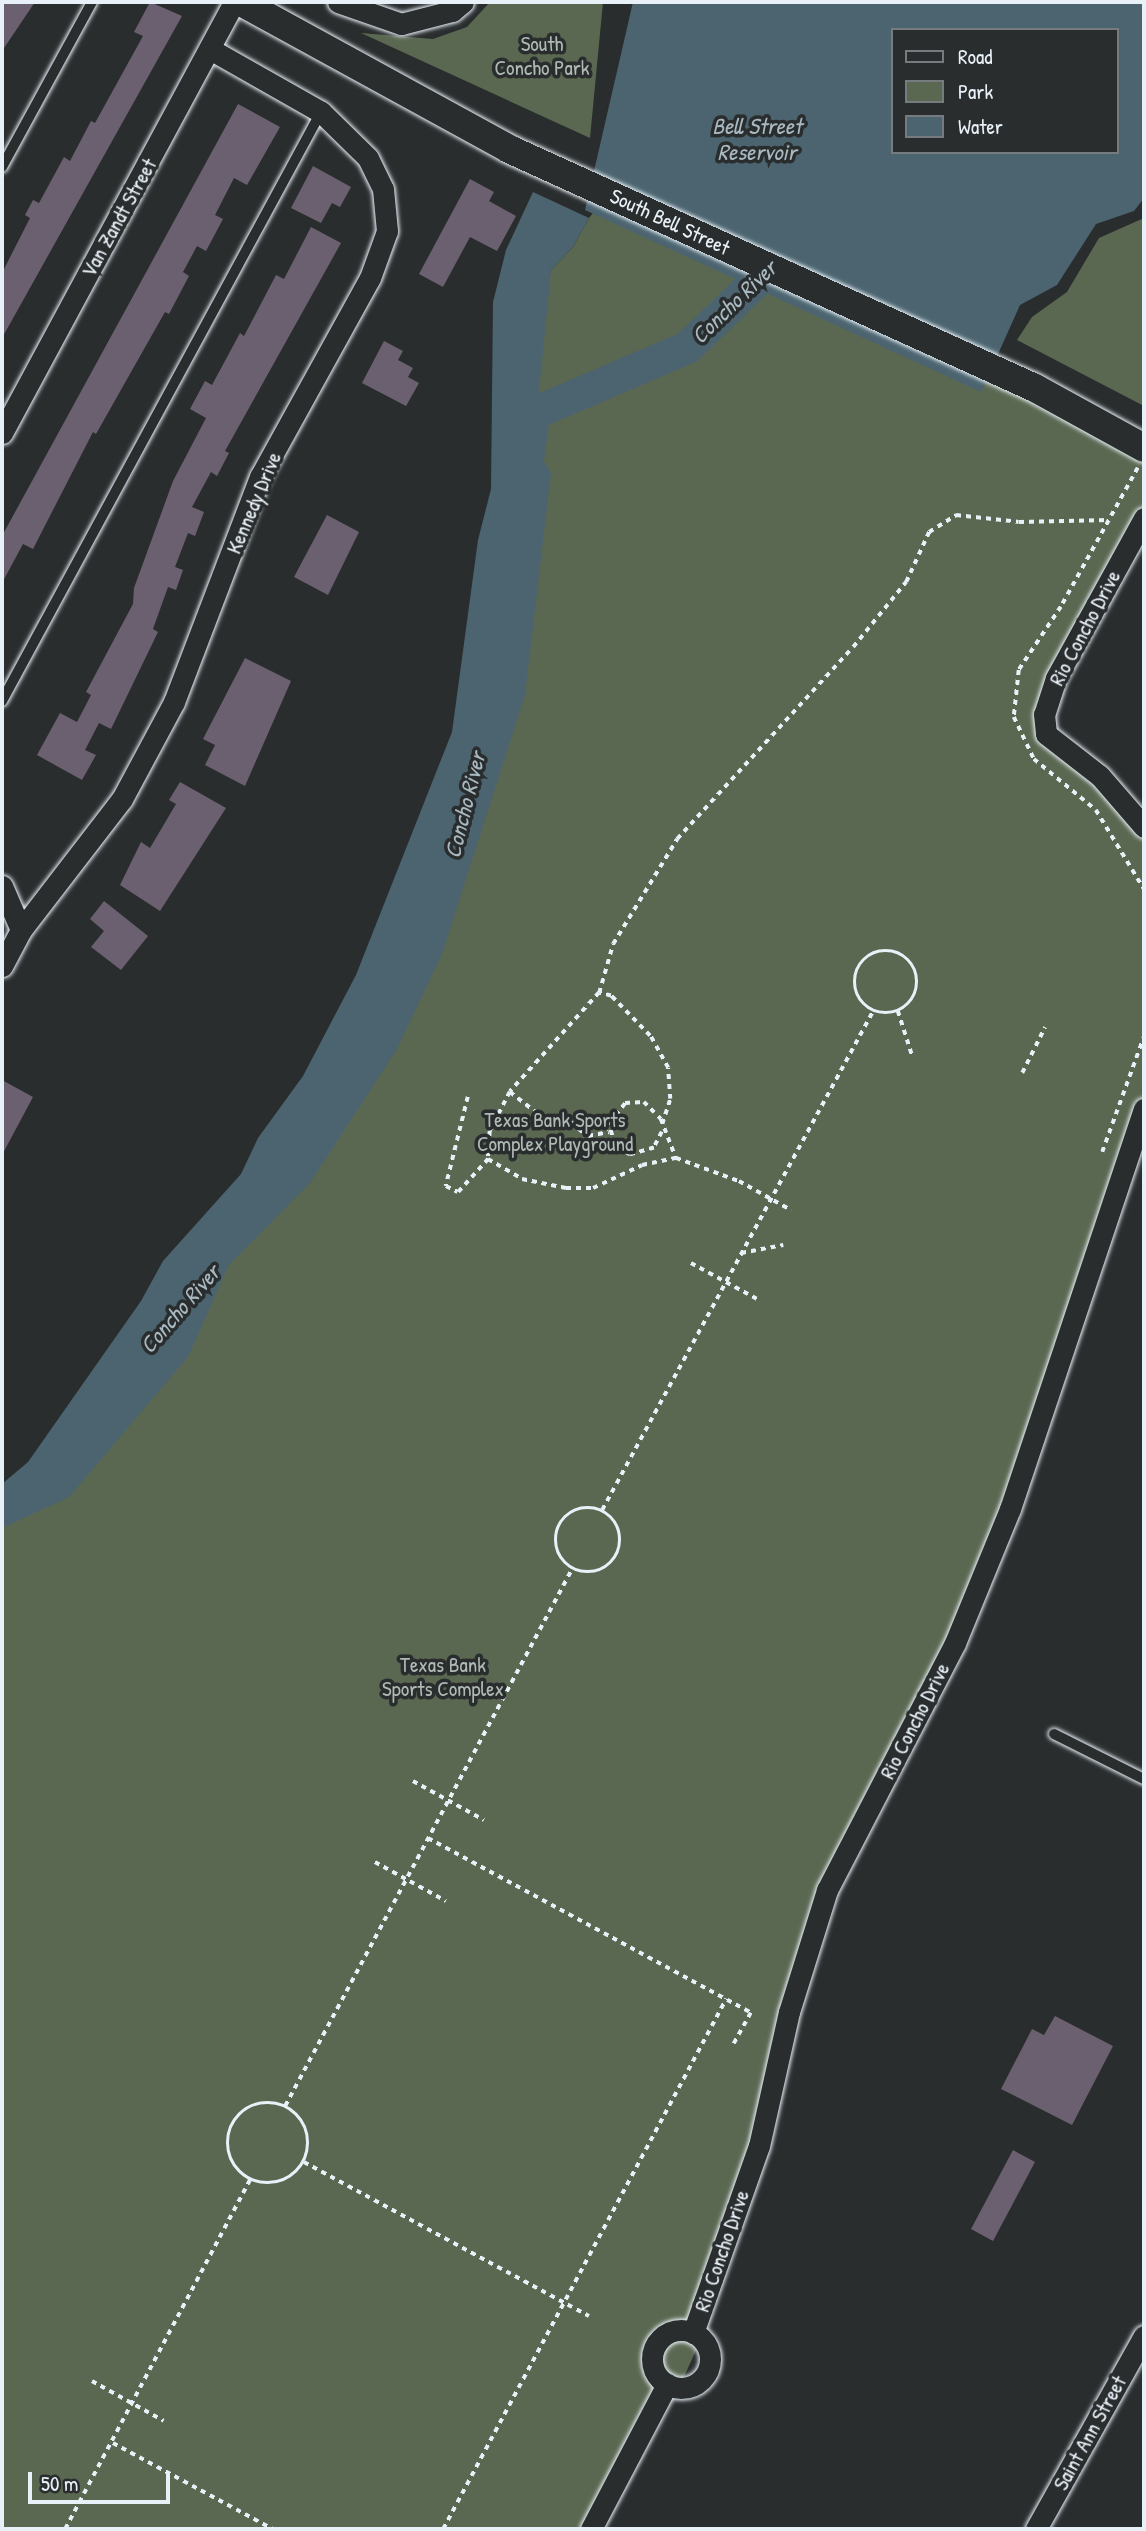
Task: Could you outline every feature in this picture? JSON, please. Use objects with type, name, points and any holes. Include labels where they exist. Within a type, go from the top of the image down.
[{"type":"main road","name":"South Bell Street","points":[[241,2],[509,149],[1035,388],[1144,448]]},
{"type":"street","name":"Van Zandt Street","points":[[2,433],[234,2]]},
{"type":"street","points":[[338,2],[401,24],[452,11],[463,2]]},
{"type":"street","name":"Kennedy Drive","points":[[2,966],[21,930],[122,799],[174,702],[260,477],[370,278],[387,231],[383,189],[368,158],[321,112],[210,49]]},
{"type":"street","name":"Rio Concho Drive","points":[[1144,518],[1056,678],[1044,714],[1046,734],[1100,776],[1144,827]]},
{"type":"street","points":[[2,886],[21,930]]},
{"type":"street","name":"Rio Concho Drive","points":[[693,2333],[759,2146],[789,2012],[827,1891],[955,1643],[1010,1509],[1144,1110]]},
{"type":"street","points":[[674,2331],[693,2333],[707,2347],[705,2375],[689,2387],[667,2384],[654,2369],[657,2342],[674,2331]]},
{"type":"street","name":"Saint Ann Street","points":[[1036,2529],[1144,2336]]},
{"type":"street","points":[[591,2529],[667,2384]]},
{"type":"lane","points":[[2,167],[92,2]]},
{"type":"lane","points":[[2,701],[321,112]]},
{"type":"lane","points":[[1054,1734],[1144,1779]]},
{"type":"path","points":[[468,1097],[446,1186],[458,1192],[488,1159],[490,1131],[510,1092],[599,993],[613,944],[677,839],[853,647],[906,582],[929,532],[956,514],[1019,522],[1109,520]]},
{"type":"path","points":[[890,950],[905,957],[917,975],[911,1001],[898,1011],[873,1011],[859,997],[855,976],[869,955],[890,950]]},
{"type":"path","points":[[599,993],[611,996],[650,1036],[667,1068],[670,1099],[662,1132],[654,1148],[637,1155],[621,1151],[609,1132],[612,1114],[635,1101],[652,1107],[662,1124]]},
{"type":"path","points":[[602,1510],[873,1011]]},
{"type":"path","points":[[898,1011],[912,1055]]},
{"type":"path","points":[[1022,1073],[1045,1027]]},
{"type":"path","points":[[1102,1152],[1144,1036]]},
{"type":"path","points":[[510,1092],[533,1113],[542,1117],[563,1116],[588,1136],[609,1132]]},
{"type":"path","points":[[662,1132],[676,1158]]},
{"type":"path","points":[[637,1155],[642,1165]]},
{"type":"path","points":[[488,1159],[522,1179],[566,1188],[593,1188],[642,1165],[676,1158],[739,1181],[791,1210]]},
{"type":"path","points":[[741,1253],[783,1245]]},
{"type":"path","points":[[691,1263],[759,1300]]},
{"type":"path","points":[[576,1510],[602,1510],[611,1516],[621,1536],[615,1559],[597,1572],[572,1569],[559,1555],[559,1525],[576,1510]]},
{"type":"path","points":[[285,2106],[572,1569]]},
{"type":"path","points":[[413,1782],[484,1820]]},
{"type":"path","points":[[428,1839],[751,2013],[733,2046]]},
{"type":"path","points":[[374,1862],[446,1901]]},
{"type":"path","points":[[443,2529],[726,1999]]},
{"type":"path","points":[[256,2105],[285,2106],[305,2126],[308,2140],[304,2162],[283,2181],[250,2180],[231,2160],[227,2146],[234,2121],[256,2105]]},
{"type":"path","points":[[304,2162],[589,2316]]},
{"type":"path","points":[[65,2529],[113,2443],[250,2180]]},
{"type":"path","points":[[92,2381],[164,2421]]},
{"type":"path","points":[[113,2443],[273,2529]]},
{"type":"green space","name":"South Concho Park","points":[[490,2],[603,2],[590,138],[361,33],[433,39],[467,27]]},
{"type":"green space","name":"Texas Bank Sports Complex","points":[[624,173],[1144,448],[1144,518],[1056,678],[1046,735],[1144,827],[1144,1109],[1010,1509],[827,1890],[701,2339],[679,2388],[597,2529],[2,2529],[2,1500],[388,1038],[551,270],[573,247],[589,218]]},
{"type":"green space","points":[[1144,218],[1144,406],[1017,340],[1032,317],[1067,292],[1099,238]]},
{"type":"water","name":"Bell Street Reservoir","points":[[633,2],[1144,2],[1144,198],[1134,211],[1096,224],[1057,285],[1020,305],[981,392],[585,210]]},
{"type":"water","points":[[533,192],[589,218],[573,247],[551,270],[534,443],[551,473],[525,695],[442,954],[397,1049],[310,1183],[229,1265],[188,1357],[69,1497],[2,1528],[2,1484],[28,1462],[141,1301],[163,1261],[241,1174],[258,1138],[303,1076],[356,975],[452,732],[478,540],[491,489],[493,302],[506,250]]},
{"type":"building","points":[[2,2],[35,2],[2,51]]},
{"type":"building","points":[[150,2],[182,16],[2,338],[2,273],[30,218],[25,215],[33,200],[39,203],[64,157],[70,161],[91,121],[95,123],[143,36],[134,32]]},
{"type":"building","points":[[238,104],[280,127],[247,185],[234,178],[215,215],[223,219],[206,251],[197,246],[183,272],[189,276],[169,314],[165,312],[96,434],[93,432],[33,549],[23,544],[2,583],[2,536]]},
{"type":"building","points":[[313,166],[351,187],[340,207],[332,203],[321,223],[291,208]]},
{"type":"building","points":[[470,179],[494,192],[489,201],[516,216],[497,251],[470,237],[443,287],[419,274]]},
{"type":"building","points":[[311,227],[341,243],[225,451],[229,453],[217,476],[211,472],[192,507],[204,512],[195,536],[188,533],[175,567],[183,570],[176,590],[168,587],[153,629],[158,632],[111,729],[99,723],[85,750],[96,755],[82,780],[37,755],[60,713],[77,722],[91,695],[86,692],[133,604],[134,588],[173,481],[206,418],[190,409],[205,381],[212,385],[240,333],[244,336],[276,275],[284,279]]},
{"type":"building","points":[[384,341],[403,351],[398,360],[413,368],[408,377],[419,383],[406,406],[362,383]]},
{"type":"building","points":[[327,515],[359,532],[328,595],[294,577]]},
{"type":"building","points":[[245,658],[291,681],[245,786],[205,765],[215,745],[203,739]]},
{"type":"building","points":[[180,782],[226,808],[160,911],[120,885],[141,842],[150,848],[176,804],[169,800]]},
{"type":"building","points":[[104,901],[148,936],[121,970],[91,947],[104,931],[90,919]]},
{"type":"building","points":[[2,1080],[33,1097],[2,1155]]},
{"type":"building","points":[[1055,2016],[1113,2046],[1072,2125],[1001,2089],[1032,2029],[1044,2035]]},
{"type":"building","points":[[1013,2150],[1035,2162],[993,2241],[971,2229]]},
{"type":"waterway","name":"Concho River","points":[[528,453],[533,413],[687,347],[784,254]]},
{"type":"park label","name":"Texas Bank Sports Complex Playground","points":[[555,1132]]}]
